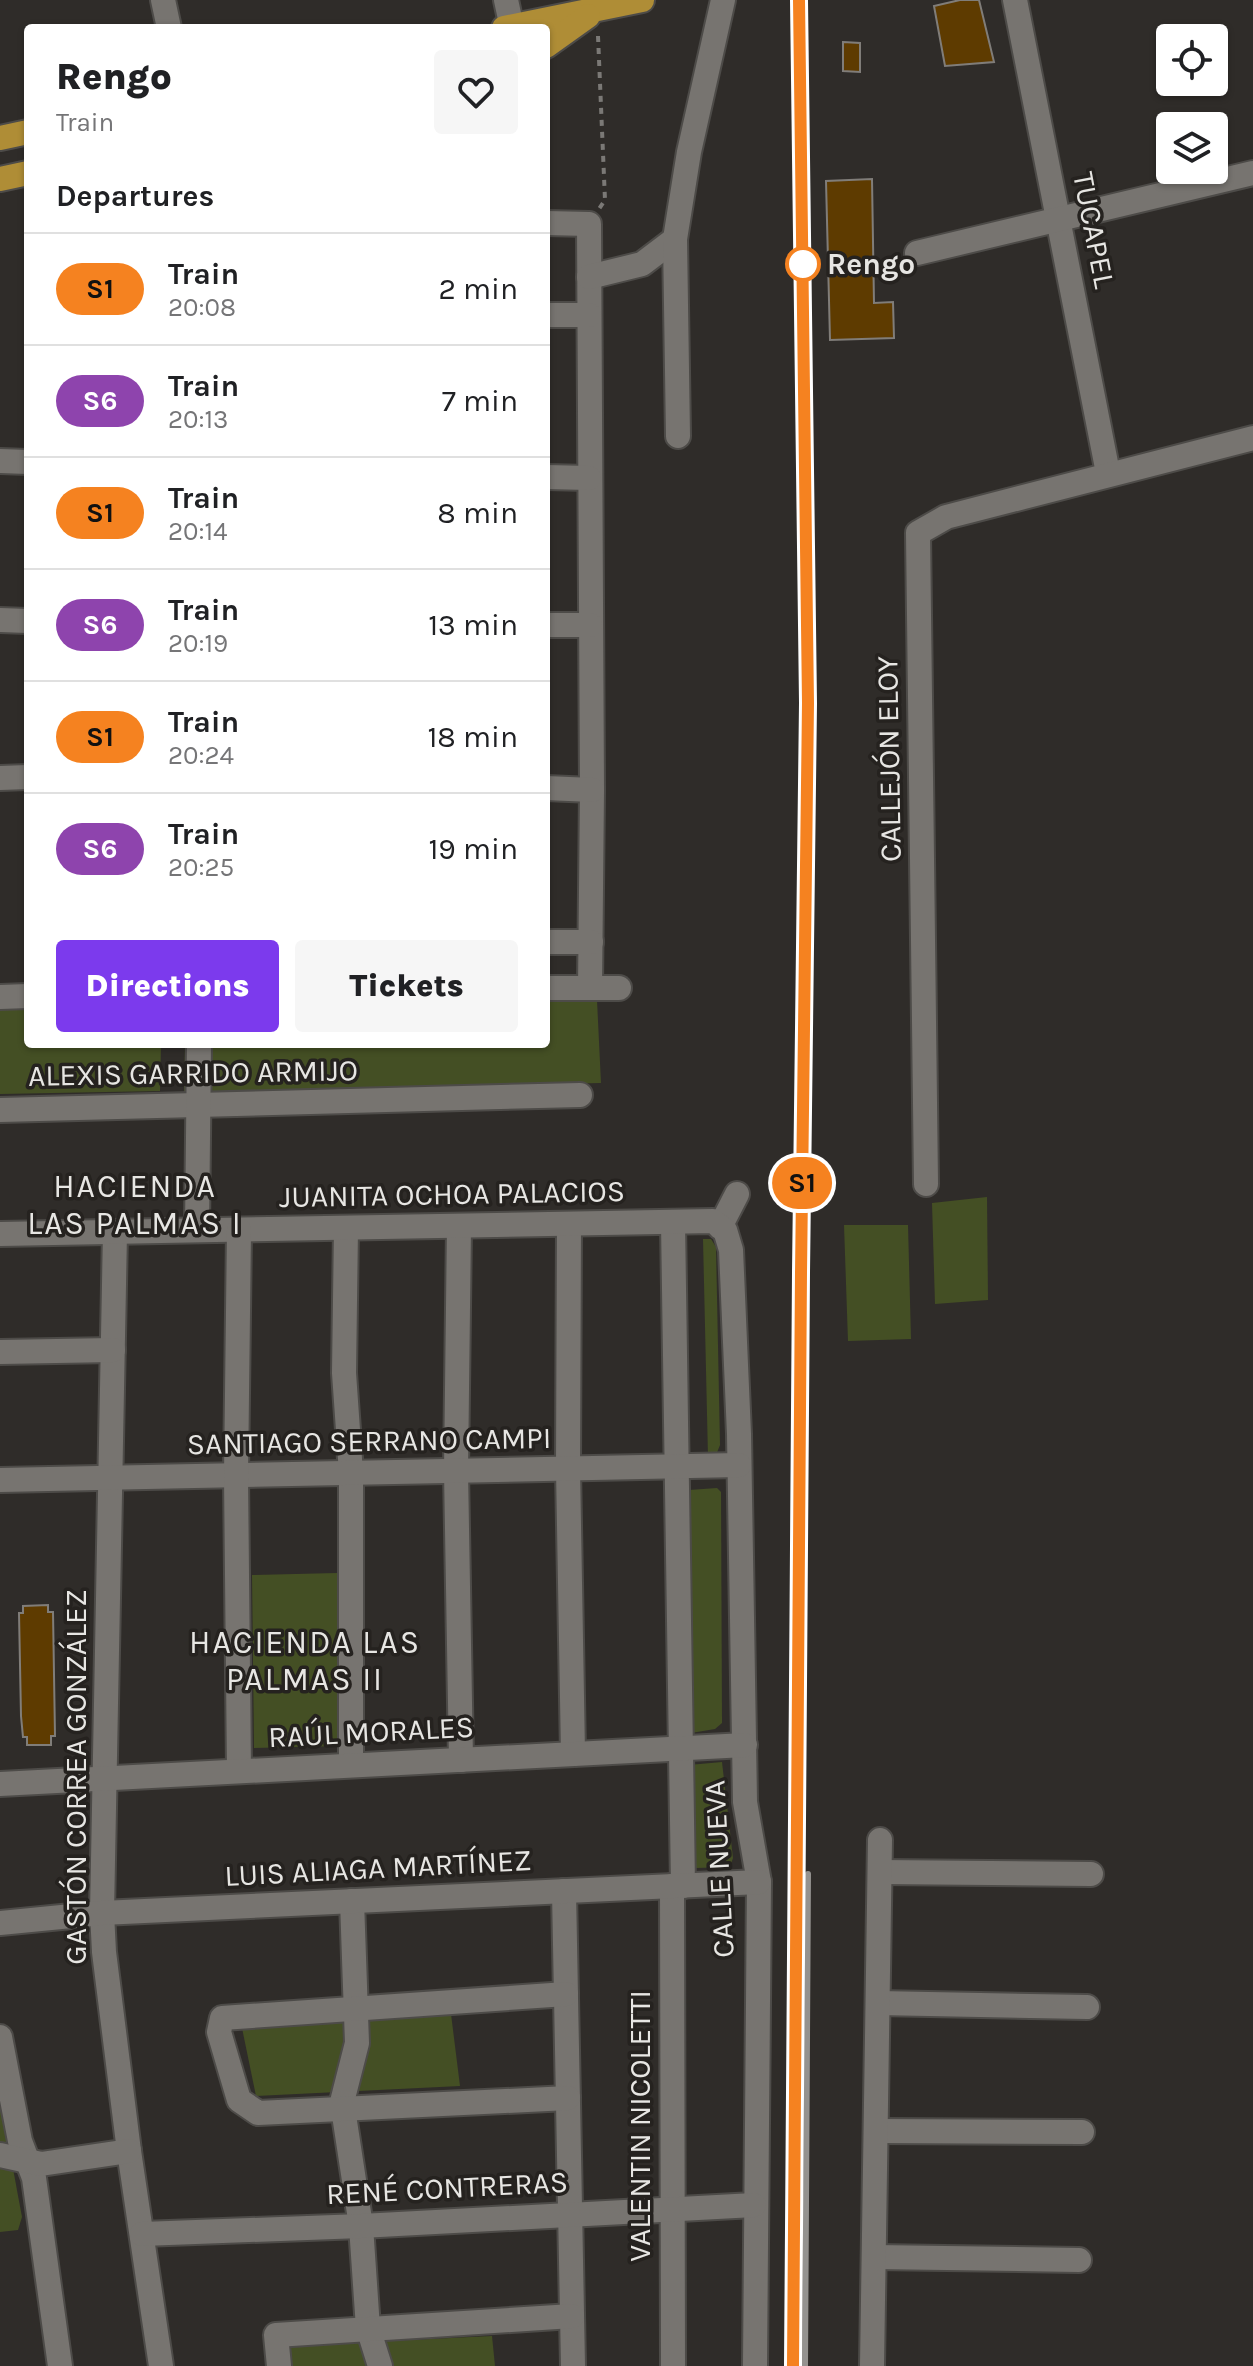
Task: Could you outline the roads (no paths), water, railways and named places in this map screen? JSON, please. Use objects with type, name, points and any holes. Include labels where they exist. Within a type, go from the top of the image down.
[{"type":"main road","points":[[525,24],[642,0]]},
{"type":"main road","points":[[550,43],[597,10]]},
{"type":"main road","points":[[0,138],[24,133]]},
{"type":"main road","points":[[0,179],[24,174]]},
{"type":"street","points":[[163,0],[168,24]]},
{"type":"street","points":[[506,0],[509,24]]},
{"type":"street","points":[[678,436],[675,239],[689,152],[723,0]]},
{"type":"street","name":"TUCAPEL","points":[[1015,0],[1108,473]]},
{"type":"street","points":[[917,253],[1253,173]]},
{"type":"street","points":[[550,223],[589,224],[590,988]]},
{"type":"street","points":[[589,277],[642,264],[675,239]]},
{"type":"street","points":[[550,315],[589,315]]},
{"type":"street","points":[[1108,473],[1253,438]]},
{"type":"street","points":[[0,461],[24,462]]},
{"type":"street","name":"CALLEJÓN ELOY","points":[[926,1184],[918,533],[946,517],[1108,473]]},
{"type":"street","points":[[550,477],[589,478]]},
{"type":"street","points":[[0,620],[24,621]]},
{"type":"street","points":[[550,625],[590,625]]},
{"type":"street","points":[[0,778],[24,777]]},
{"type":"street","points":[[550,788],[592,790]]},
{"type":"street","points":[[550,942],[591,942]]},
{"type":"street","points":[[550,988],[619,988]]},
{"type":"street","points":[[0,997],[24,996]]},
{"type":"street","points":[[197,1230],[199,1048]]},
{"type":"street","name":"ALEXIS GARRIDO ARMIJO","points":[[0,1110],[580,1095]]},
{"type":"street","points":[[716,1224],[737,1194]]},
{"type":"street","name":"JUANITA OCHOA PALACIOS","points":[[0,1234],[673,1222],[716,1224]]},
{"type":"street","name":"VALENTIN NICOLETTI","points":[[673,1222],[681,1749],[671,2209],[673,2366]]},
{"type":"street","points":[[569,1224],[568,1468],[573,1754]]},
{"type":"street","name":"CALLE NUEVA","points":[[716,1224],[725,1230],[731,1250],[739,1465],[745,1802],[759,1882],[755,2366]]},
{"type":"street","points":[[459,1226],[456,1471],[461,1760]]},
{"type":"street","points":[[346,1228],[344,1373],[351,1473],[351,1765]]},
{"type":"street","points":[[239,1230],[236,1476],[239,1771]]},
{"type":"street","name":"GASTÓN CORREA GONZÁLEZ","points":[[115,1232],[102,1913],[104,1952],[129,2151],[161,2366]]},
{"type":"street","points":[[0,1352],[113,1350]]},
{"type":"street","name":"SANTIAGO SERRANO CAMPI","points":[[0,1480],[739,1465]]},
{"type":"street","name":"RAÚL MORALES","points":[[0,1784],[745,1745]]},
{"type":"street","points":[[872,2366],[880,1840]]},
{"type":"street","points":[[880,1872],[1091,1874]]},
{"type":"street","name":"LUIS ALIAGA MARTÍNEZ","points":[[0,1923],[102,1913],[759,1882]]},
{"type":"street","points":[[564,1891],[573,2366]]},
{"type":"street","points":[[352,1901],[357,2043],[342,2102],[361,2226],[368,2328],[380,2366]]},
{"type":"street","points":[[566,1994],[222,2018],[219,2032],[239,2100],[258,2113],[568,2098]]},
{"type":"street","points":[[878,2003],[1087,2007]]},
{"type":"street","points":[[0,2037],[20,2141],[34,2178],[60,2366]]},
{"type":"street","points":[[876,2131],[1082,2132]]},
{"type":"street","points":[[0,2155],[41,2164],[129,2151]]},
{"type":"street","name":"RENÉ CONTRERAS","points":[[142,2234],[754,2205]]},
{"type":"street","points":[[874,2257],[1079,2260]]},
{"type":"street","points":[[279,2366],[276,2335],[572,2316]]},
{"type":"railway","points":[[793,2366],[808,703],[799,0]]},
{"type":"railway","points":[[805,2366],[808,1874]]},
{"type":"train","name":"S1","points":[[793,2366],[808,703],[799,0]]},
{"type":"place","name":"Rengo","points":[[803,264]]},
{"type":"district","name":"HACIENDA LAS PALMAS I","points":[[135,1204]]},
{"type":"district","name":"HACIENDA LAS PALMAS II","points":[[305,1660]]}]
